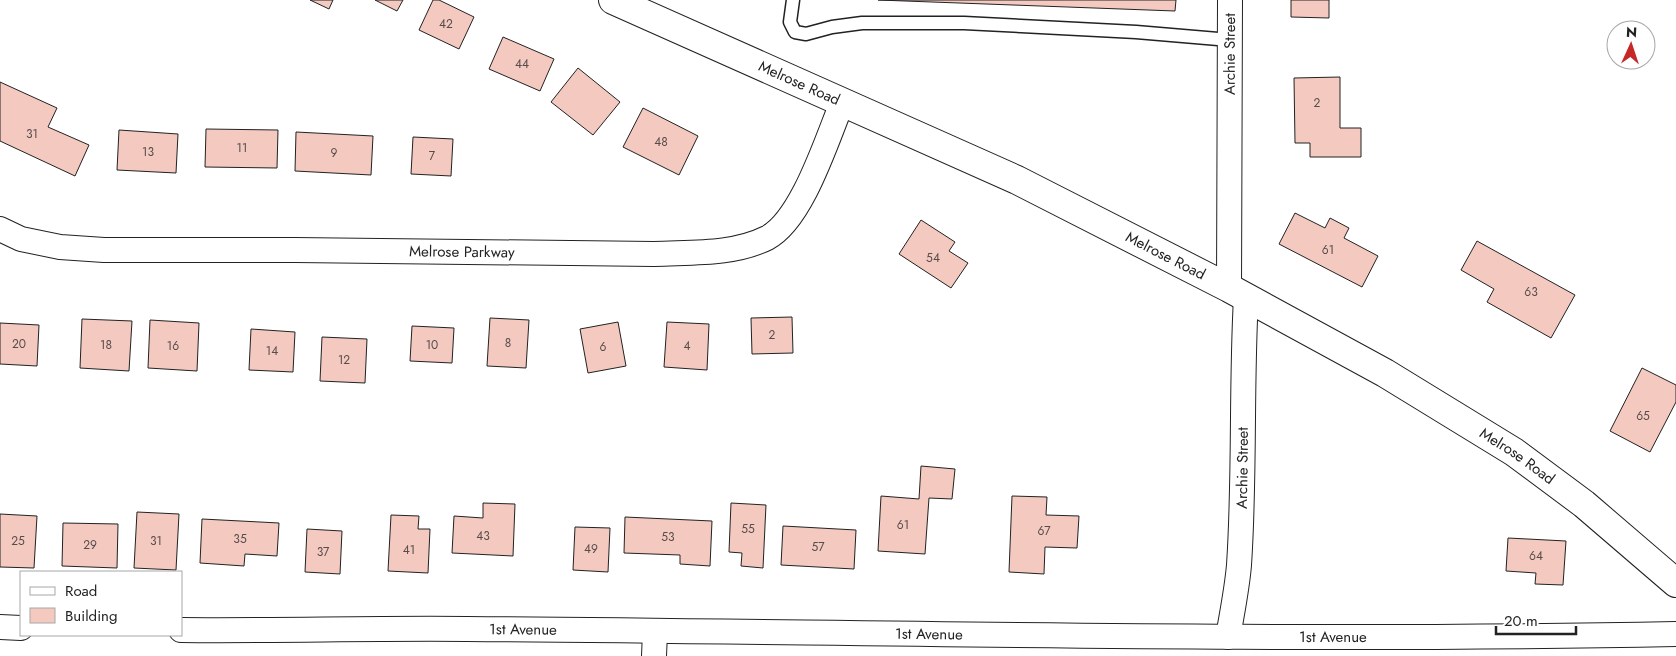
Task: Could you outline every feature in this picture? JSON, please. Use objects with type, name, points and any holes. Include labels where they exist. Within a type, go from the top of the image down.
[{"type":"street","name":"Melrose Road","points":[[613,0],[1017,180],[1237,293],[1385,373],[1514,452],[1584,504],[1676,583]]},
{"type":"street","name":"Archie Street","points":[[1228,637],[1238,567],[1243,475],[1243,349],[1237,293],[1230,0]]},
{"type":"street","name":"Melrose Parkway","points":[[0,229],[21,239],[60,247],[104,250],[654,254],[738,248],[767,238],[787,221],[806,190],[842,103]]},
{"type":"street","points":[[0,627],[20,628]]},
{"type":"street","name":"1st Avenue","points":[[182,630],[465,629],[1228,637],[1530,637],[1676,634]]},
{"type":"street","points":[[654,656],[655,632]]},
{"type":"lane","points":[[793,0],[790,22],[795,32],[806,34],[832,27],[862,23],[964,23],[1136,32],[1230,40]]},
{"type":"building","points":[[310,0],[333,0],[329,9]]},
{"type":"building","points":[[375,0],[403,0],[397,11]]},
{"type":"building","points":[[433,0],[439,0],[474,17],[459,49],[419,30]]},
{"type":"building","points":[[878,0],[1176,0],[1175,11]]},
{"type":"building","points":[[1291,0],[1329,0],[1329,18],[1291,17]]},
{"type":"building","points":[[503,37],[554,59],[540,91],[489,69]]},
{"type":"building","points":[[578,68],[620,102],[593,135],[551,102]]},
{"type":"building","points":[[1340,77],[1340,128],[1361,128],[1361,157],[1310,157],[1310,143],[1295,143],[1294,78]]},
{"type":"building","points":[[0,82],[57,108],[48,127],[89,145],[75,176],[0,141]]},
{"type":"building","points":[[643,108],[698,136],[679,175],[623,147]]},
{"type":"building","points":[[206,129],[278,130],[277,168],[205,167]]},
{"type":"building","points":[[119,130],[178,134],[176,173],[117,170]]},
{"type":"building","points":[[296,132],[373,136],[371,175],[295,171]]},
{"type":"building","points":[[413,137],[453,139],[451,176],[411,174]]},
{"type":"building","points":[[1295,213],[1325,228],[1330,218],[1349,228],[1344,238],[1378,256],[1362,287],[1279,244]]},
{"type":"building","points":[[921,220],[955,242],[949,251],[968,263],[951,288],[899,254]]},
{"type":"building","points":[[1477,241],[1575,295],[1551,338],[1487,302],[1494,289],[1461,270]]},
{"type":"building","points":[[792,317],[793,353],[752,354],[751,318]]},
{"type":"building","points":[[490,318],[529,320],[526,368],[487,366]]},
{"type":"building","points":[[82,319],[132,321],[129,371],[80,368]]},
{"type":"building","points":[[150,320],[199,323],[197,371],[148,368]]},
{"type":"building","points":[[618,322],[626,366],[588,373],[580,329]]},
{"type":"building","points":[[667,322],[709,324],[707,370],[664,367]]},
{"type":"building","points":[[0,323],[39,325],[37,366],[0,364]]},
{"type":"building","points":[[412,326],[454,328],[452,363],[410,361]]},
{"type":"building","points":[[251,329],[295,332],[293,372],[249,370]]},
{"type":"building","points":[[322,337],[367,339],[365,383],[320,381]]},
{"type":"building","points":[[1642,368],[1676,385],[1676,402],[1650,452],[1610,431]]},
{"type":"building","points":[[921,466],[955,469],[952,499],[929,498],[925,554],[878,551],[881,496],[919,499]]},
{"type":"building","points":[[1012,496],[1047,497],[1046,515],[1079,516],[1077,548],[1045,547],[1044,574],[1009,572]]},
{"type":"building","points":[[483,503],[515,504],[513,556],[452,553],[454,516],[483,518]]},
{"type":"building","points":[[731,503],[766,505],[763,568],[741,566],[742,553],[729,552]]},
{"type":"building","points":[[137,512],[179,514],[176,570],[134,568]]},
{"type":"building","points":[[0,514],[37,516],[34,568],[0,567]]},
{"type":"building","points":[[391,515],[419,516],[418,529],[430,529],[428,573],[388,571]]},
{"type":"building","points":[[625,517],[712,521],[710,566],[680,564],[680,555],[624,553]]},
{"type":"building","points":[[202,519],[279,523],[277,556],[245,554],[244,566],[200,563]]},
{"type":"building","points":[[63,523],[118,524],[117,568],[62,566]]},
{"type":"building","points":[[783,526],[856,530],[854,569],[781,565]]},
{"type":"building","points":[[575,527],[610,528],[608,572],[573,570]]},
{"type":"building","points":[[307,529],[342,531],[340,574],[305,572]]},
{"type":"building","points":[[1508,538],[1566,541],[1563,585],[1535,584],[1536,573],[1506,571]]}]
